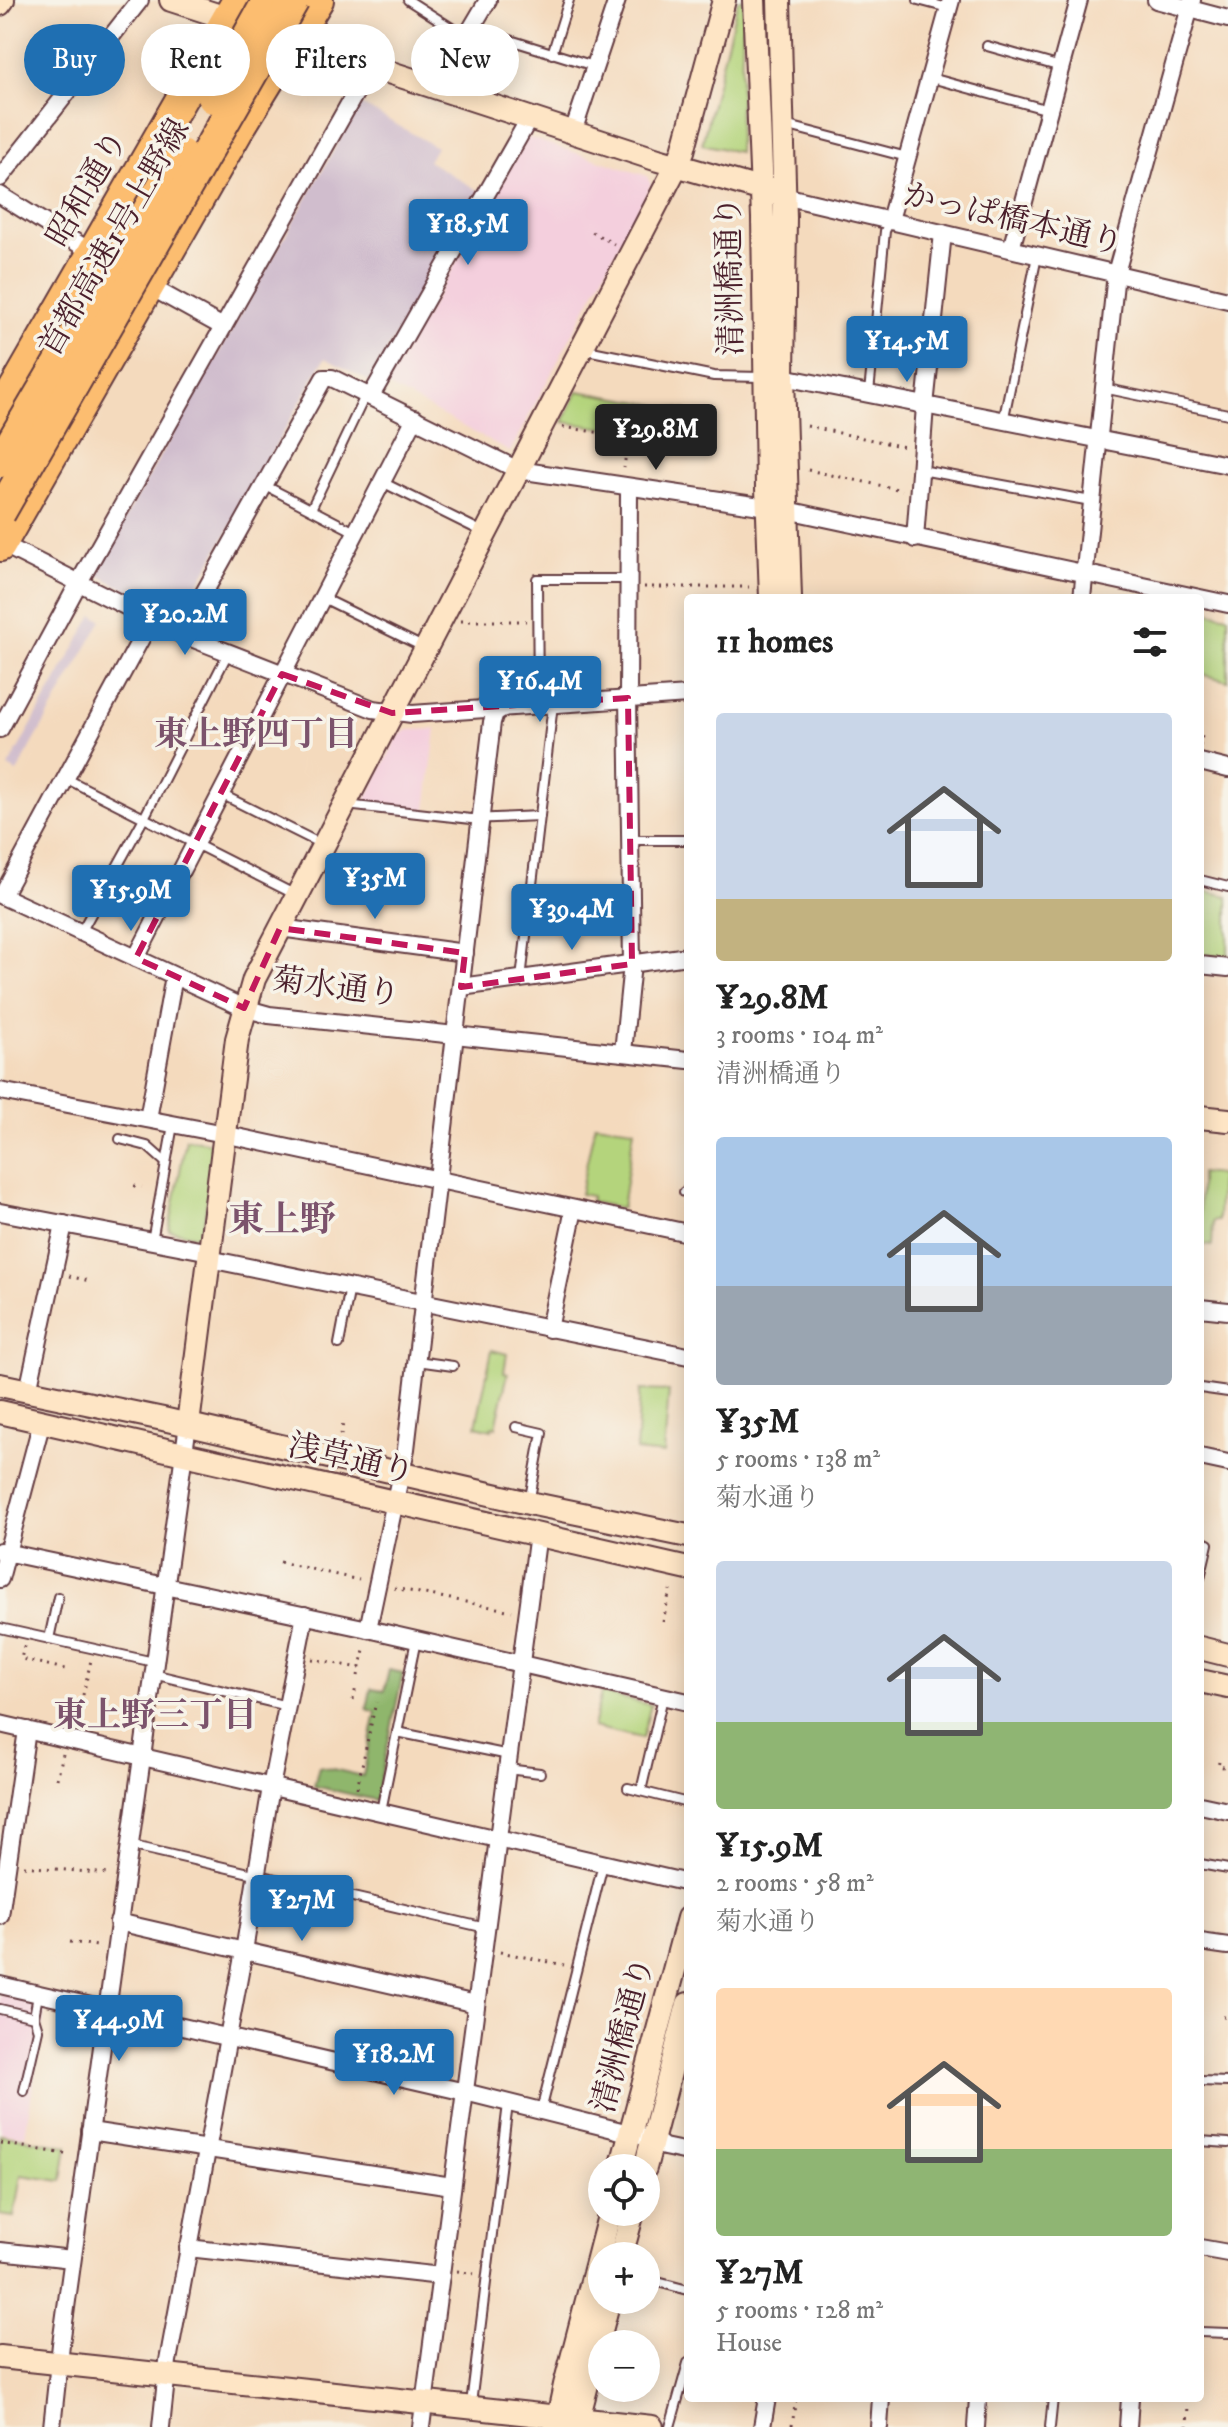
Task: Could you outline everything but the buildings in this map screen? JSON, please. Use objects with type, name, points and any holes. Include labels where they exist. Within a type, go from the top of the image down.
[{"type":"highway","name":"首都高速1号上野線","points":[[0,462],[196,129],[268,0]]},
{"type":"highway","name":"首都高速1号上野線","points":[[0,513],[294,0]]},
{"type":"highway","points":[[303,24],[318,0]]},
{"type":"highway","name":"昭和通り","points":[[0,414],[232,9]]},
{"type":"highway","points":[[1,545],[266,86]]},
{"type":"street","points":[[0,178],[140,0]]},
{"type":"street","points":[[171,0],[232,9],[266,27]]},
{"type":"street","points":[[473,24],[488,0]]},
{"type":"street","points":[[573,132],[617,0]]},
{"type":"street","points":[[52,2427],[58,2363],[188,1424],[237,1039],[244,1008],[254,979],[280,928],[677,165],[724,0]]},
{"type":"street","name":"清洲橋通り","points":[[754,0],[762,189],[775,377],[777,509],[789,594]]},
{"type":"street","name":"清洲橋通り","points":[[775,377],[784,196],[779,0]]},
{"type":"street","points":[[1011,249],[1079,0]]},
{"type":"street","points":[[1156,0],[1191,4],[1228,19]]},
{"type":"street","points":[[890,220],[950,4]]},
{"type":"street","points":[[1082,594],[1116,273],[1191,4]]},
{"type":"street","points":[[0,729],[78,584],[354,96]]},
{"type":"street","points":[[460,96],[784,196]]},
{"type":"street","points":[[369,395],[529,119]]},
{"type":"street","points":[[0,195],[93,253]]},
{"type":"street","name":"かっぱ橋本通り","points":[[784,196],[1228,300]]},
{"type":"street","points":[[915,539],[943,233]]},
{"type":"street","points":[[149,286],[223,327]]},
{"type":"street","points":[[775,377],[1228,465]]},
{"type":"street","points":[[181,634],[324,378],[332,378],[369,395],[518,470],[777,509],[1180,594]]},
{"type":"street","points":[[136,958],[415,418]]},
{"type":"street","points":[[623,1052],[632,964],[629,583],[625,488]]},
{"type":"street","name":"清洲橋通り","points":[[762,592],[777,509]]},
{"type":"street","points":[[1,545],[181,634],[373,709],[392,713],[684,695]]},
{"type":"street","points":[[1204,599],[1228,604]]},
{"type":"street","points":[[1,895],[151,620]]},
{"type":"street","points":[[368,1629],[402,1475],[493,717],[505,707]]},
{"type":"street","points":[[1204,763],[1228,769]]},
{"type":"street","name":"菊水通り","points":[[1,895],[244,1008],[269,1015],[684,1060]]},
{"type":"street","points":[[280,928],[465,953]]},
{"type":"street","points":[[461,987],[684,957]]},
{"type":"street","points":[[1204,965],[1228,968]]},
{"type":"street","points":[[148,1119],[174,976]]},
{"type":"street","points":[[0,1091],[225,1134],[438,1180],[557,1199],[574,1209],[684,1232]]},
{"type":"street","points":[[1204,1117],[1228,1120]]},
{"type":"street","points":[[549,1329],[574,1209]]},
{"type":"street","points":[[0,1212],[152,1241],[350,1287],[684,1355]]},
{"type":"street","points":[[28,1391],[64,1224]]},
{"type":"street","points":[[1204,1308],[1228,1311]]},
{"type":"street","name":"浅草通り","points":[[0,1385],[684,1535]]},
{"type":"street","name":"浅草通り","points":[[0,1412],[684,1568]]},
{"type":"street","points":[[0,1579],[4,1552],[42,1421]]},
{"type":"street","points":[[1204,1458],[1228,1463]]},
{"type":"street","points":[[421,2427],[538,1533]]},
{"type":"street","points":[[4,1552],[521,1662],[684,1701]]},
{"type":"street","points":[[161,2427],[165,2374],[305,1615]]},
{"type":"street","points":[[1204,1649],[1228,1655]]},
{"type":"street","points":[[1204,1682],[1228,1687]]},
{"type":"street","points":[[0,1724],[684,1882]]},
{"type":"street","points":[[0,1916],[4,1859],[27,1730]]},
{"type":"street","points":[[1204,1806],[1228,1811]]},
{"type":"street","points":[[118,1922],[476,2004]]},
{"type":"street","name":"清洲橋通り","points":[[625,2154],[684,1933]]},
{"type":"street","points":[[1204,1943],[1228,1946]]},
{"type":"street","points":[[0,1985],[465,2092],[653,2139],[664,2147],[684,2151]]},
{"type":"street","name":"清洲橋通り","points":[[649,2154],[684,2019]]},
{"type":"street","points":[[90,2131],[452,2186]]},
{"type":"street","points":[[567,2423],[607,2226]]},
{"type":"street","points":[[188,2248],[441,2273]]},
{"type":"street","points":[[1204,2249],[1228,2253]]},
{"type":"street","points":[[0,2251],[72,2259]]},
{"type":"street","points":[[567,2423],[604,2314]]},
{"type":"street","points":[[0,2357],[471,2408],[567,2423],[652,2427]]},
{"type":"street","points":[[762,2427],[766,2402]]},
{"type":"street","points":[[879,2427],[881,2402]]},
{"type":"street","points":[[976,2427],[978,2402]]},
{"type":"street","points":[[1128,2427],[1130,2402]]},
{"type":"lane","points":[[408,0],[453,24]]},
{"type":"lane","points":[[552,54],[569,0]]},
{"type":"lane","points":[[918,0],[950,4]]},
{"type":"lane","points":[[519,45],[595,67]]},
{"type":"lane","points":[[987,46],[1061,67]]},
{"type":"lane","points":[[931,78],[1049,110]]},
{"type":"lane","points":[[759,125],[782,124],[908,158]]},
{"type":"lane","points":[[869,394],[885,231],[890,220]]},
{"type":"lane","points":[[1003,422],[1037,255]]},
{"type":"lane","points":[[581,349],[714,376],[775,377]]},
{"type":"lane","points":[[1103,388],[1228,414]]},
{"type":"lane","points":[[311,509],[369,395]]},
{"type":"lane","points":[[920,469],[1091,501]]},
{"type":"lane","points":[[382,482],[486,533]]},
{"type":"lane","points":[[263,485],[356,532]]},
{"type":"lane","points":[[521,979],[540,816],[545,704],[537,621],[537,579],[629,583]]},
{"type":"lane","points":[[322,597],[426,648]]},
{"type":"lane","points":[[81,933],[228,653]]},
{"type":"lane","points":[[67,779],[297,895]]},
{"type":"lane","points":[[221,794],[323,846]]},
{"type":"lane","points":[[345,804],[481,819],[540,816]]},
{"type":"lane","points":[[631,840],[684,840]]},
{"type":"lane","points":[[1204,881],[1228,887]]},
{"type":"lane","points":[[152,1241],[173,1124]]},
{"type":"lane","points":[[120,1139],[147,1146],[165,1162]]},
{"type":"lane","points":[[339,1344],[350,1287]]},
{"type":"lane","points":[[416,1360],[453,1366]]},
{"type":"lane","points":[[1204,1389],[1228,1392]]},
{"type":"lane","points":[[516,1427],[542,1433],[529,1503]]},
{"type":"lane","points":[[1204,1542],[1208,1544],[1204,1561]]},
{"type":"lane","points":[[49,1639],[58,1597]]},
{"type":"lane","points":[[0,1628],[94,1649],[287,1706]]},
{"type":"lane","points":[[381,1812],[416,1639]]},
{"type":"lane","points":[[641,1791],[663,1696]]},
{"type":"lane","points":[[397,1732],[540,1773]]},
{"type":"lane","points":[[628,1788],[684,1802]]},
{"type":"lane","points":[[129,1845],[486,1928]]},
{"type":"lane","points":[[541,2111],[604,1863]]},
{"type":"lane","points":[[1204,1865],[1228,1869]]},
{"type":"lane","points":[[24,2091],[38,2030],[34,2017],[38,1994]]},
{"type":"lane","points":[[0,2009],[34,2017]]},
{"type":"lane","points":[[1204,2081],[1228,2082]]},
{"type":"lane","points":[[471,2408],[508,2103]]},
{"type":"lane","points":[[1204,2141],[1228,2143]]},
{"type":"lane","points":[[660,2283],[684,2289]]},
{"type":"lane","points":[[1204,2332],[1228,2333]]},
{"type":"lane","points":[[670,2427],[684,2377]]},
{"type":"lane","points":[[1050,2427],[1053,2402]]},
{"type":"path","points":[[592,232],[622,248]]},
{"type":"path","points":[[803,425],[921,450]]},
{"type":"path","points":[[557,426],[628,437],[625,488]]},
{"type":"path","points":[[804,469],[918,493]]},
{"type":"path","points":[[629,583],[762,592]]},
{"type":"path","points":[[456,621],[537,621]]},
{"type":"path","points":[[134,1186],[142,1187]]},
{"type":"path","points":[[341,1435],[343,1423]]},
{"type":"path","points":[[280,1562],[527,1614]]},
{"type":"path","points":[[663,1622],[670,1590]]},
{"type":"path","points":[[358,1676],[368,1629]]},
{"type":"path","points":[[27,1634],[21,1659],[65,1669]]},
{"type":"path","points":[[83,1695],[94,1649]]},
{"type":"path","points":[[297,1656],[360,1668]]},
{"type":"path","points":[[353,1700],[356,1687]]},
{"type":"path","points":[[353,1805],[376,1702]]},
{"type":"path","points":[[57,1779],[66,1739]]},
{"type":"path","points":[[1219,1762],[1218,1766],[1228,1768]]},
{"type":"path","points":[[4,1859],[12,1865],[112,1874]]},
{"type":"path","points":[[70,1942],[102,1946]]},
{"type":"path","points":[[484,1948],[579,1968]]},
{"type":"path","points":[[0,2143],[73,2155]]},
{"type":"path","points":[[441,2273],[487,2275]]},
{"type":"path","points":[[792,2426],[795,2402]]},
{"type":"path","points":[[1187,2427],[1188,2404]]},
{"type":"highlighted area","points":[[282,674],[392,713],[628,698],[632,964],[461,987],[465,953],[280,928],[244,1008],[136,958]]},
{"type":"shaded area","points":[[360,104],[436,147],[428,161],[481,192],[369,381],[325,358],[180,617],[94,573]]},
{"type":"shaded area","points":[[527,137],[647,176],[651,185],[510,452],[386,385]]},
{"type":"shaded area","points":[[93,615],[102,620],[17,772],[8,767]]},
{"type":"shaded area","points":[[436,729],[426,810],[364,803],[398,736],[408,730]]},
{"type":"shaded area","points":[[0,1994],[46,2005],[25,2136],[0,2132]]},
{"type":"green space","points":[[738,0],[744,0],[738,152],[702,144]]},
{"type":"green space","points":[[578,391],[686,410],[682,433],[632,426],[630,432],[563,422]]},
{"type":"green space","points":[[1204,611],[1228,616],[1228,681],[1204,675]]},
{"type":"green space","points":[[1204,891],[1228,896],[1228,958],[1204,955]]},
{"type":"green space","points":[[595,1124],[634,1129],[622,1208],[591,1202],[591,1196],[580,1194]]},
{"type":"green space","points":[[186,1139],[212,1143],[214,1150],[202,1237],[169,1230]]},
{"type":"green space","points":[[1204,1173],[1220,1175],[1218,1221],[1213,1221],[1212,1246],[1204,1245]]},
{"type":"green space","points":[[492,1350],[507,1354],[504,1372],[508,1373],[496,1427],[492,1426],[492,1430],[476,1426]]},
{"type":"green space","points":[[640,1390],[669,1391],[664,1454],[636,1451]]},
{"type":"green space","points":[[389,1670],[403,1673],[376,1800],[314,1786],[319,1766],[363,1776],[376,1712],[367,1709],[371,1689],[384,1691]]},
{"type":"green space","points":[[601,1693],[651,1705],[642,1738],[593,1727]]},
{"type":"green space","points":[[0,2134],[67,2146],[62,2181],[21,2175],[14,2217],[0,2215]]},
{"type":"district","name":"東上野四丁目","points":[[256,735]]},
{"type":"district","name":"東上野","points":[[282,1220]]},
{"type":"district","name":"東上野三丁目","points":[[155,1716]]}]
